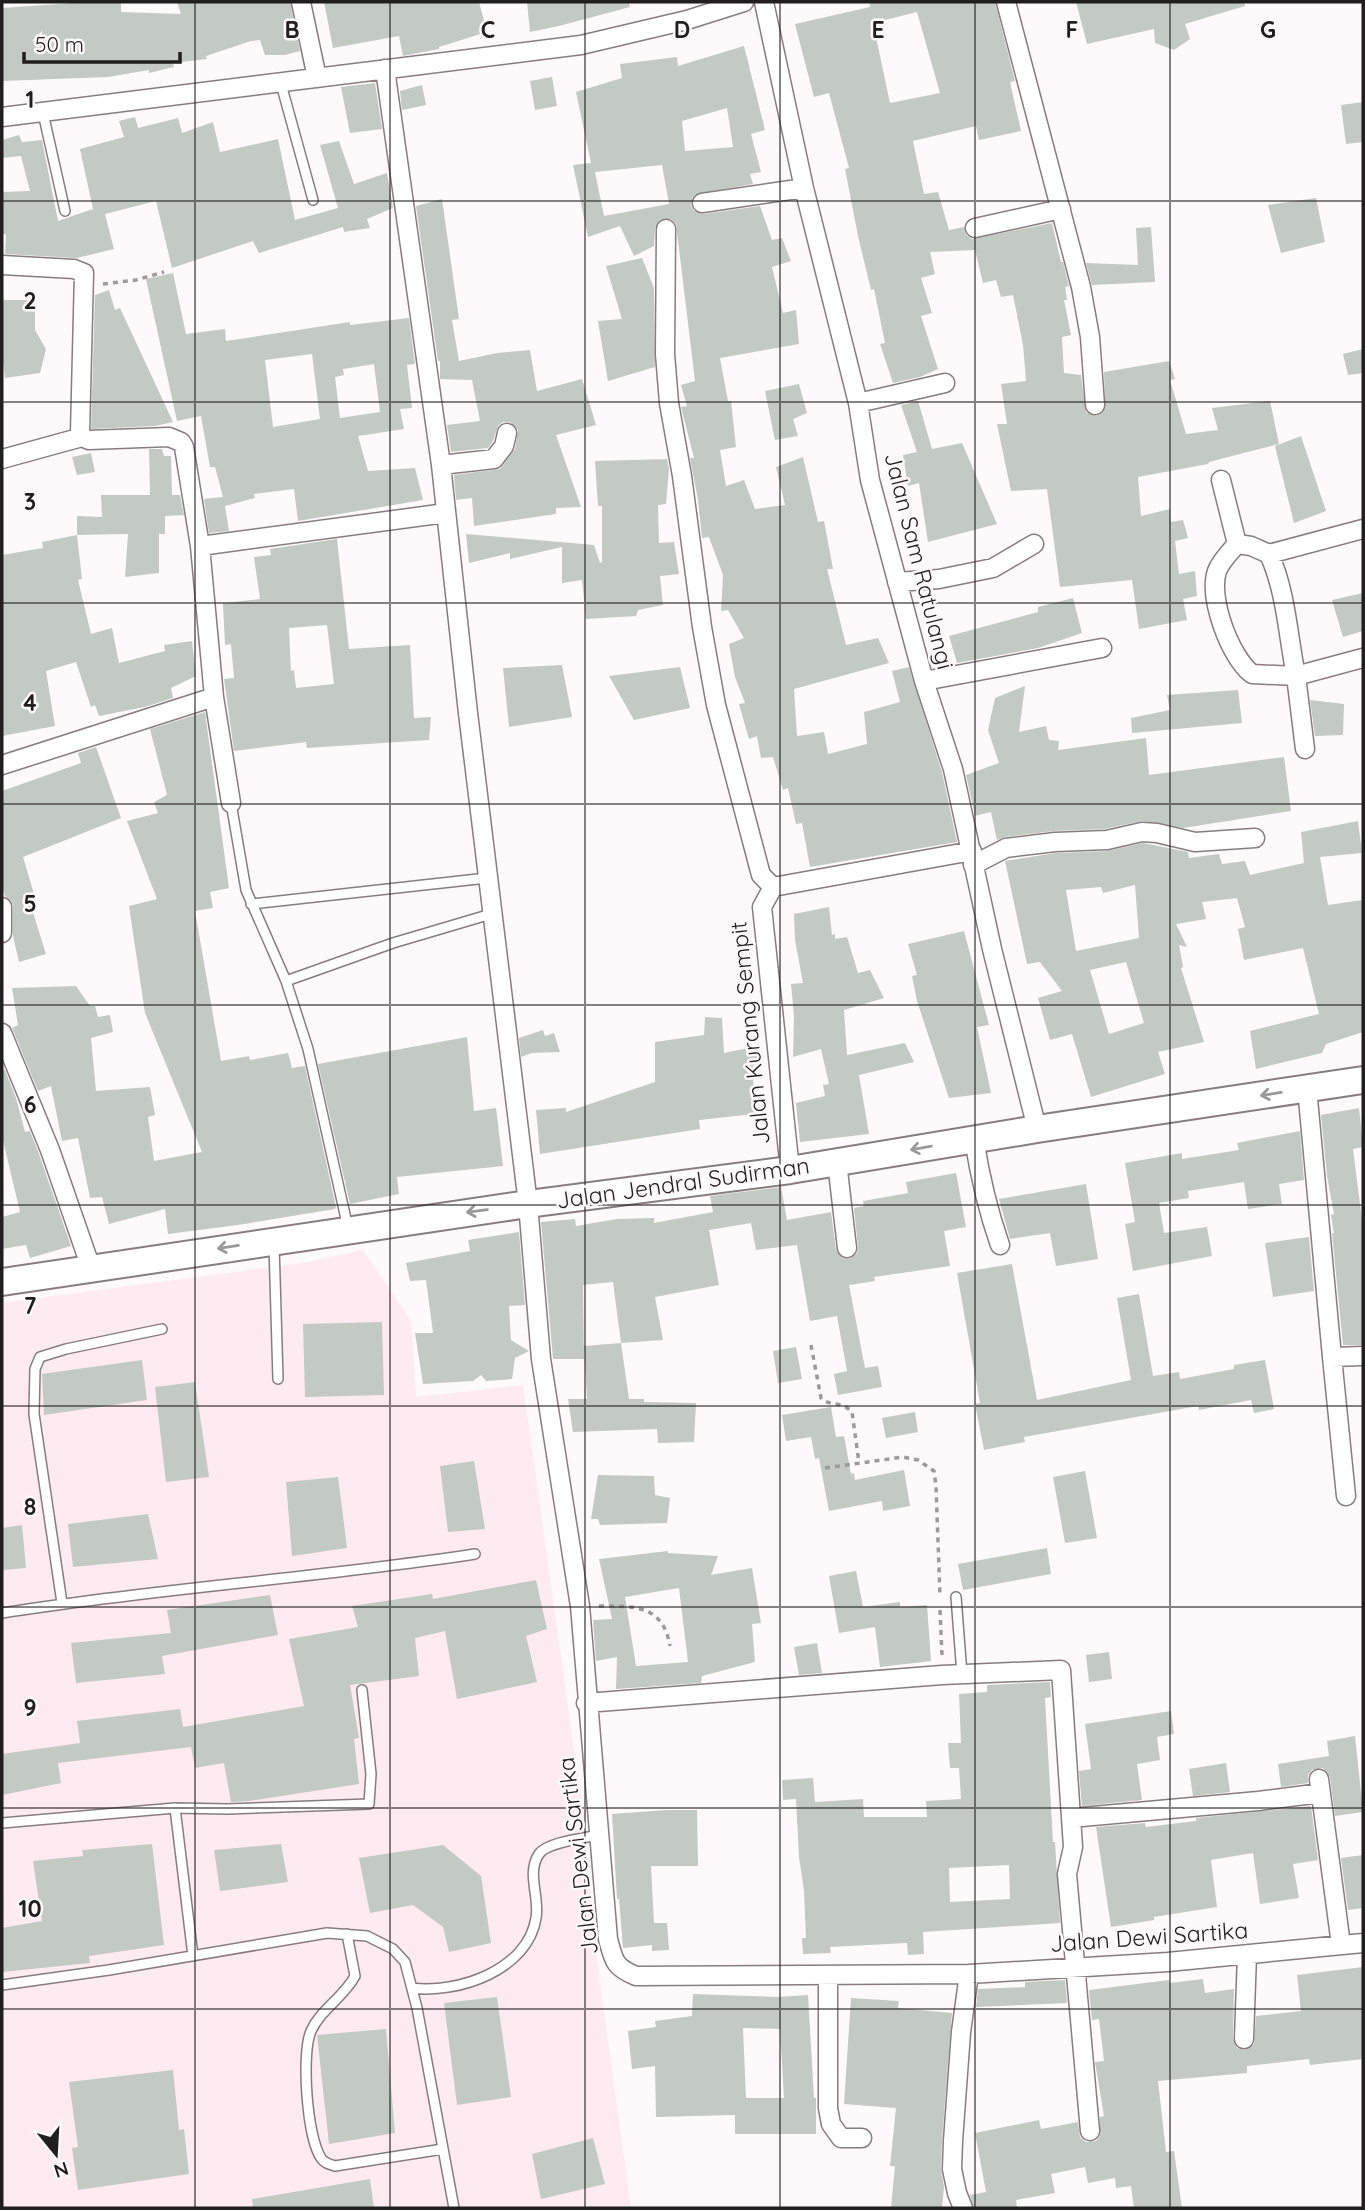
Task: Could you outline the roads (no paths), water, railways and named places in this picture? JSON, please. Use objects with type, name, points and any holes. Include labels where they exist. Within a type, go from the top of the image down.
[{"type":"street","points":[[301,2],[317,78]]},
{"type":"street","points":[[2,117],[581,45],[687,20],[744,2]]},
{"type":"street","name":"Jalan Sam Ratulangi","points":[[764,2],[804,188],[858,403],[870,480],[924,681],[953,769],[1037,1129]]},
{"type":"street","points":[[1006,2],[1087,313],[1095,405]]},
{"type":"street","name":"Jalan Dewi Sartika","points":[[385,69],[441,465],[491,914],[528,1204],[541,1359],[580,1606],[586,1703],[608,1939],[614,1962],[621,1970],[636,1976],[969,1974],[1247,1955],[1363,1943]]},
{"type":"street","points":[[702,203],[804,188]]},
{"type":"street","points":[[975,228],[1061,209]]},
{"type":"street","points":[[666,229],[665,354],[669,404],[716,705],[734,764],[761,875],[774,887],[973,858],[1006,848],[1107,839],[1142,832],[1195,842],[1255,838]]},
{"type":"street","points":[[2,265],[80,270],[84,273],[80,424],[82,437]]},
{"type":"street","points":[[858,403],[945,383]]},
{"type":"street","points":[[441,465],[494,459],[504,446],[507,433]]},
{"type":"street","points":[[2,459],[82,437],[89,440],[169,437],[181,442],[200,546],[214,697],[231,803]]},
{"type":"street","points":[[1221,480],[1237,544]]},
{"type":"street","points":[[200,546],[446,513]]},
{"type":"street","points":[[1237,544],[1251,546],[1269,554],[1363,529]]},
{"type":"street","points":[[897,582],[939,579],[993,568],[1034,544]]},
{"type":"street","points":[[1237,544],[1223,561],[1215,582],[1219,611],[1228,639],[1240,662],[1252,674],[1296,676],[1363,658]]},
{"type":"street","points":[[1269,554],[1279,580],[1296,676],[1305,749]]},
{"type":"street","points":[[924,681],[1102,648]]},
{"type":"street","points":[[2,765],[214,697]]},
{"type":"street","name":"Jalan Kurang Sempit","points":[[774,887],[762,907],[790,1170]]},
{"type":"street","points":[[2,907],[2,933]]},
{"type":"street","points":[[2,1033],[50,1150],[91,1268]]},
{"type":"street","name":"Jalan Jendral Sudirman","points":[[2,1282],[274,1240],[790,1170],[1037,1129],[1363,1080]]},
{"type":"street","points":[[1307,1088],[1346,1496]]},
{"type":"street","points":[[974,1139],[980,1178],[1000,1244]]},
{"type":"street","points":[[836,1162],[846,1248]]},
{"type":"street","points":[[1332,1357],[1363,1356]]},
{"type":"street","points":[[586,1703],[943,1675],[1062,1670],[1073,1847],[1067,1874],[1090,2131]]},
{"type":"street","points":[[1071,1818],[1258,1801],[1320,1786],[1341,1945]]},
{"type":"street","points":[[1244,2039],[1247,1955]]},
{"type":"street","points":[[963,2208],[952,2169],[961,2032],[969,1974]]},
{"type":"street","points":[[828,1975],[828,2108],[831,2124],[841,2138],[862,2138]]},
{"type":"lane","points":[[281,84],[313,200]]},
{"type":"lane","points":[[43,113],[65,211]]},
{"type":"lane","points":[[231,803],[251,904],[286,981],[308,1049],[349,1230]]},
{"type":"lane","points":[[251,904],[487,878]]},
{"type":"lane","points":[[286,981],[393,943],[491,914]]},
{"type":"lane","points":[[274,1240],[278,1378]]},
{"type":"lane","points":[[62,1604],[34,1414],[34,1369],[40,1357],[162,1329]]},
{"type":"lane","points":[[2,1613],[475,1554]]},
{"type":"lane","points":[[956,1597],[962,1674]]},
{"type":"lane","points":[[2,1823],[175,1808],[227,1810],[369,1804],[371,1774],[362,1690]]},
{"type":"lane","points":[[175,1808],[192,1956]]},
{"type":"lane","points":[[412,1988],[434,1990],[463,1984],[493,1973],[523,1950],[534,1931],[537,1915],[533,1879],[534,1863],[540,1852],[554,1844],[599,1835]]},
{"type":"lane","points":[[2,1985],[327,1933],[367,1936],[393,1949],[405,1962],[454,2208]]},
{"type":"lane","points":[[347,1934],[355,1976],[338,2000],[317,2022],[306,2048],[311,2128],[321,2159],[335,2166],[443,2149]]}]
